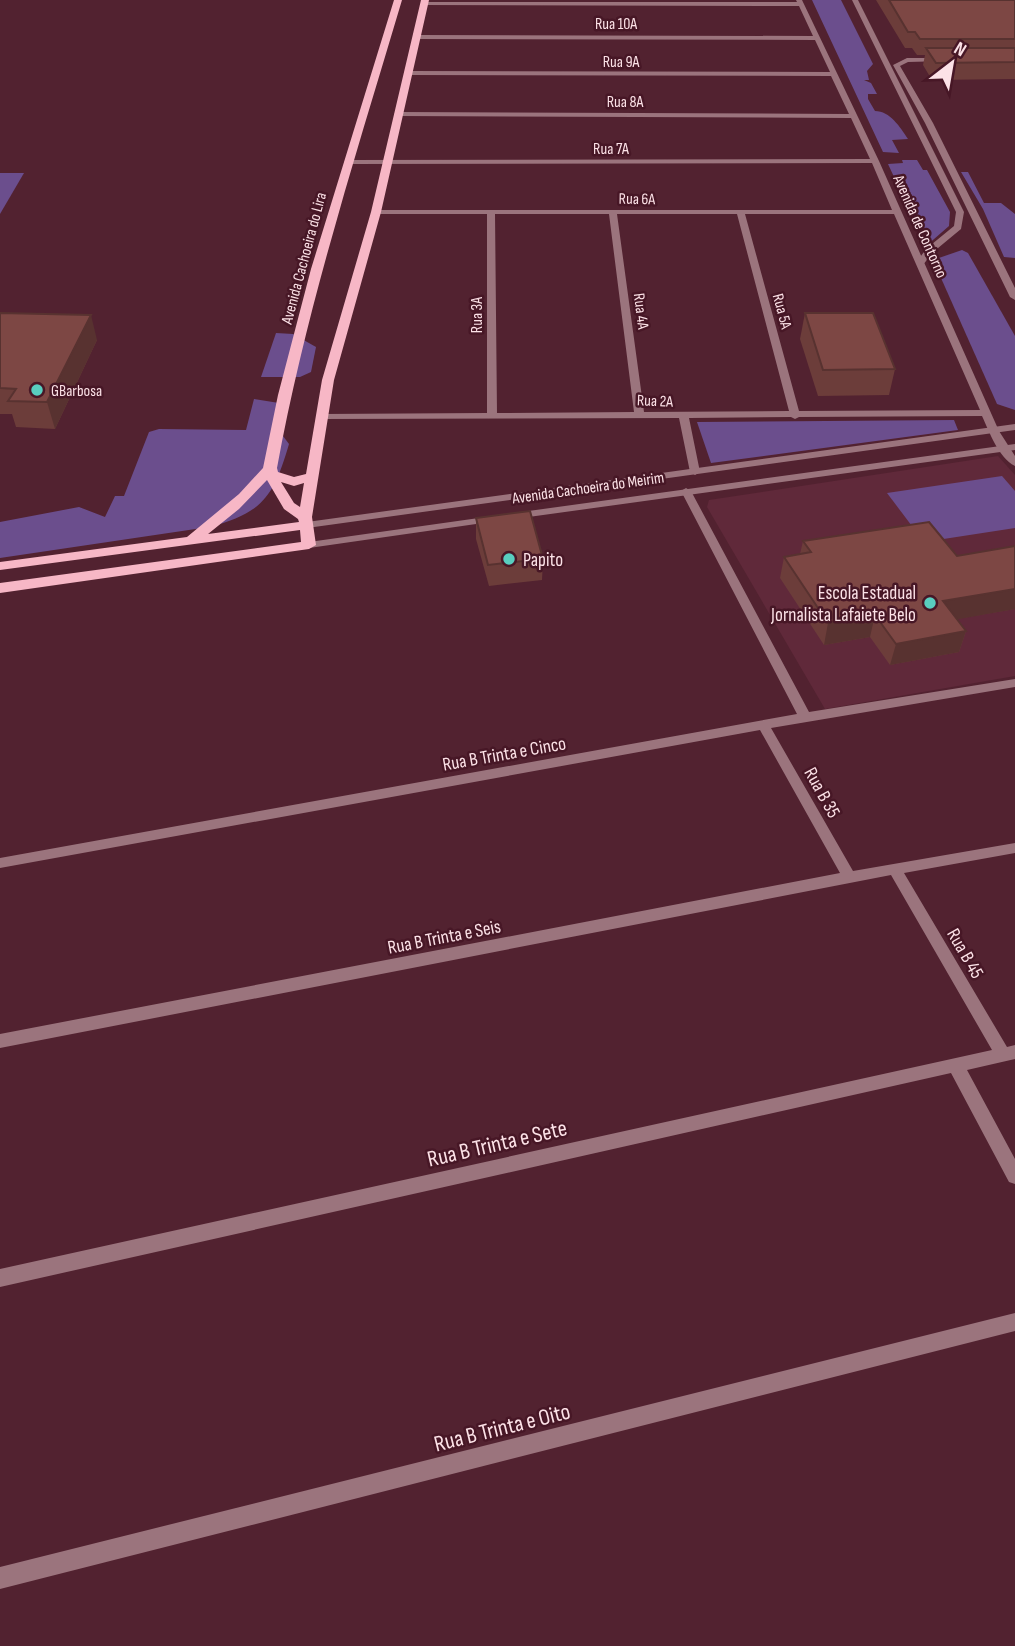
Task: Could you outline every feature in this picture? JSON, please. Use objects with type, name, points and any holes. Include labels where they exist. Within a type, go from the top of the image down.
[{"type":"main road","name":"Avenida Cachoeira do Lira","points":[[271,471],[284,395],[316,269],[398,0]]},
{"type":"main road","points":[[309,545],[306,521],[321,417],[335,352],[376,212],[425,1]]},
{"type":"main road","points":[[271,471],[294,482],[312,476]]},
{"type":"main road","points":[[271,471],[289,506],[306,521]]},
{"type":"main road","points":[[189,540],[230,512],[271,471]]},
{"type":"main road","name":"Avenida Cachoeira do Meirim","points":[[0,566],[306,521]]},
{"type":"main road","name":"Avenida Cachoeira do Meirim","points":[[0,588],[309,545]]},
{"type":"street","points":[[855,0],[960,212],[958,227],[929,251],[920,263]]},
{"type":"street","points":[[425,1],[800,2]]},
{"type":"street","name":"Avenida de Contorno","points":[[800,2],[875,161],[994,431],[1009,448],[1015,463]]},
{"type":"street","name":"Rua 10A","points":[[417,37],[815,38]]},
{"type":"street","points":[[947,60],[907,60],[896,65],[929,123],[1015,297]]},
{"type":"street","name":"Rua 9A","points":[[409,73],[834,74]]},
{"type":"street","name":"Rua 8A","points":[[398,114],[853,116]]},
{"type":"street","name":"Rua 7A","points":[[348,162],[875,161]]},
{"type":"street","name":"Rua 6A","points":[[376,212],[897,212]]},
{"type":"street","name":"Rua 3A","points":[[491,212],[492,416]]},
{"type":"street","name":"Rua 4A","points":[[613,212],[639,414]]},
{"type":"street","name":"Rua 5A","points":[[741,214],[794,416]]},
{"type":"street","name":"Rua 2A","points":[[321,417],[639,414],[684,417],[987,413]]},
{"type":"street","points":[[684,417],[695,472]]},
{"type":"street","name":"Avenida Cachoeira do Meirim","points":[[306,521],[695,472],[1015,427]]},
{"type":"street","name":"Avenida Cachoeira do Meirim","points":[[309,545],[1009,448]]},
{"type":"street","points":[[686,491],[805,717]]},
{"type":"street","name":"Rua B Trinta e Cinco","points":[[0,863],[805,717],[1015,683]]},
{"type":"street","name":"Rua B 35","points":[[764,726],[849,877]]},
{"type":"street","name":"Rua B Trinta e Seis","points":[[0,1041],[849,877],[1015,848]]},
{"type":"street","name":"Rua B 45","points":[[895,870],[1009,1054]]},
{"type":"street","name":"Rua B Trinta e Sete","points":[[0,1278],[1009,1054]]},
{"type":"street","points":[[956,1064],[1015,1176]]},
{"type":"street","name":"Rua B Trinta e Oito","points":[[0,1578],[1015,1322]]},
{"type":"shaded area","points":[[812,0],[841,0],[873,64],[867,71],[869,80],[864,80],[871,83],[877,94],[868,94],[868,99],[875,111],[890,117],[908,139],[892,140],[899,153],[883,152]]},
{"type":"shaded area","points":[[902,160],[917,160],[923,170],[927,170],[950,212],[949,226],[926,246],[888,164],[903,163]]},
{"type":"shaded area","points":[[961,172],[968,172],[984,203],[1001,203],[1015,214],[1015,258],[1004,257],[983,209]]},
{"type":"shaded area","points":[[0,173],[24,173],[0,214]]},
{"type":"shaded area","points":[[962,250],[968,253],[1015,336],[1015,410],[997,404],[933,260]]},
{"type":"shaded area","points":[[276,333],[293,334],[316,347],[311,372],[300,377],[261,377]]},
{"type":"shaded area","points":[[254,399],[279,403],[283,436],[289,444],[272,489],[255,508],[228,522],[209,527],[0,558],[0,522],[79,507],[105,517],[115,496],[124,496],[149,432],[159,429],[246,430]]},
{"type":"shaded area","points":[[954,420],[958,430],[711,463],[697,422]]},
{"type":"shaded area","points":[[998,456],[1015,475],[1015,676],[825,709],[707,507],[709,500]]},
{"type":"shaded area","points":[[1002,476],[1015,491],[1015,528],[924,542],[887,493]]},
{"type":"building","points":[[889,0],[1015,0],[1015,39],[920,39],[915,32],[908,32]]},
{"type":"building","points":[[926,48],[1015,48],[1015,62],[936,63]]},
{"type":"building","points":[[0,313],[91,315],[47,402],[8,401],[16,389],[0,388]]},
{"type":"building","points":[[805,313],[873,313],[895,369],[823,370]]},
{"type":"building","points":[[530,511],[543,559],[488,565],[476,518]]},
{"type":"building","points":[[929,522],[957,556],[1015,546],[1015,589],[943,601],[966,631],[896,644],[875,615],[828,623],[784,557],[811,552],[803,541]]},
{"type":"place","name":"GBarbosa","points":[[37,390]]},
{"type":"place","name":"Papito","points":[[509,559]]},
{"type":"place","name":"Escola Estadual Jornalista Lafaiete Belo","points":[[930,603]]}]
